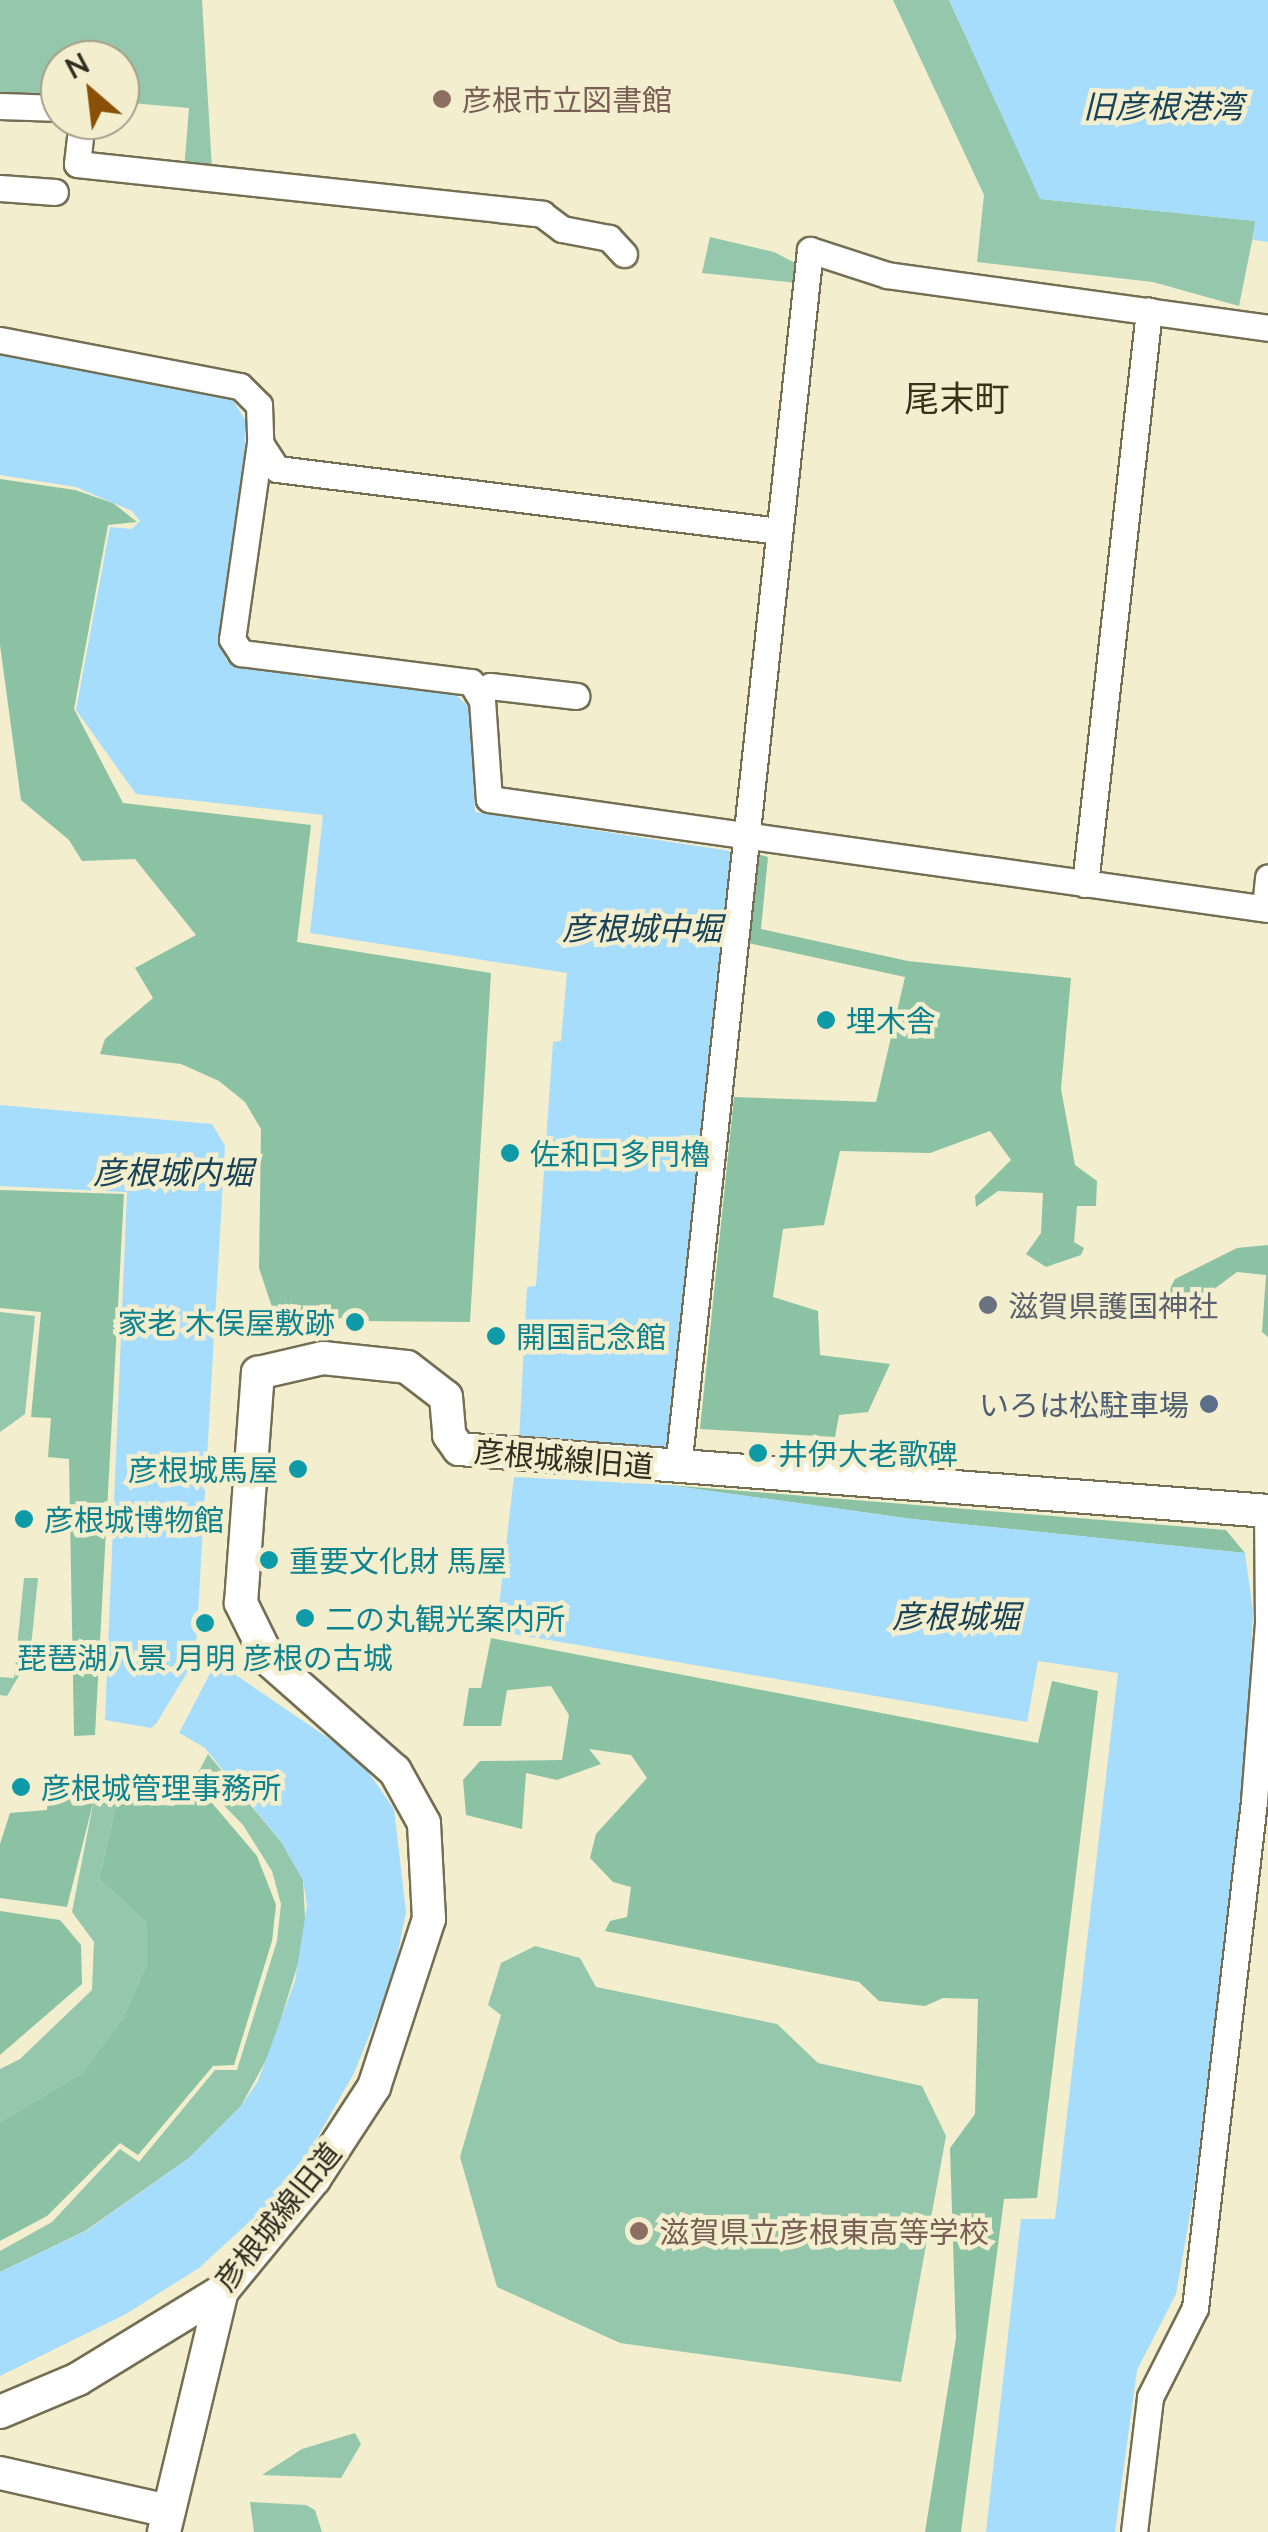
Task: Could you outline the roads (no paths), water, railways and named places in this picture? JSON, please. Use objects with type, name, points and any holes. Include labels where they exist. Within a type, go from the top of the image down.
[{"type":"street","points":[[0,106],[40,107]]},
{"type":"street","points":[[80,140],[77,164],[542,214],[562,229],[609,238],[624,254]]},
{"type":"street","points":[[0,188],[55,192]]},
{"type":"street","points":[[678,1466],[810,250],[887,275],[1268,328]]},
{"type":"street","points":[[1085,884],[1150,311]]},
{"type":"street","points":[[0,340],[240,386],[259,405],[260,442],[232,639],[241,652],[471,682],[477,692],[488,799],[746,840],[1266,908],[1268,876]]},
{"type":"street","points":[[260,442],[277,469],[780,531]]},
{"type":"street","points":[[477,692],[490,686],[576,696]]},
{"type":"street","name":"彦根城線旧道","points":[[0,2412],[78,2379],[222,2292],[314,2179],[374,2087],[429,1919],[424,1823],[395,1771],[269,1660],[241,1603],[258,1373],[322,1358],[407,1368],[446,1397],[449,1435],[459,1449],[1268,1511]]},
{"type":"street","points":[[1134,2532],[1150,2397],[1195,2308],[1261,1801],[1268,1511]]},
{"type":"street","points":[[0,2473],[166,2521],[222,2292]]},
{"type":"water","name":"旧彦根港湾","points":[[949,0],[1268,0],[1268,242],[1253,240],[1255,221],[1040,199]]},
{"type":"water","name":"彦根城中堀","points":[[0,354],[232,399],[246,421],[242,510],[223,637],[226,660],[317,680],[319,671],[453,692],[472,710],[475,812],[730,851],[737,861],[675,1452],[519,1442],[527,1287],[536,1286],[553,1042],[561,1041],[567,973],[310,933],[323,815],[136,794],[76,710],[110,527],[132,529],[140,521],[132,511],[76,487],[0,475]]},
{"type":"water","name":"彦根城内堀","points":[[0,1105],[212,1124],[225,1146],[196,1648],[359,1759],[394,1809],[406,1912],[393,1977],[354,2073],[305,2159],[270,2203],[199,2268],[126,2314],[0,2376],[0,2272],[86,2231],[189,2158],[241,2106],[258,2081],[295,1981],[307,1905],[303,1880],[282,1843],[205,1748],[159,1721],[151,1728],[105,1720],[127,1192],[0,1186]]},
{"type":"water","name":"彦根城堀","points":[[514,1477],[668,1485],[912,1519],[1245,1553],[1253,1611],[1247,1753],[1193,2198],[1176,2294],[1137,2370],[1115,2532],[986,2532],[1021,2219],[1055,2219],[1118,1673],[1038,1661],[1027,1722],[496,1631]]},
{"type":"place","name":"彦根市立図書館","points":[[442,99]]},
{"type":"place","name":"埋木舎","points":[[826,1020]]},
{"type":"place","name":"佐和口多門櫓","points":[[510,1153]]},
{"type":"place","name":"滋賀県護国神社","points":[[988,1305]]},
{"type":"place","name":"家老 木俣屋敷跡","points":[[355,1322]]},
{"type":"place","name":"開国記念館","points":[[496,1336]]},
{"type":"place","name":"いろは松駐車場","points":[[1209,1404]]},
{"type":"place","name":"井伊大老歌碑","points":[[758,1453]]},
{"type":"place","name":"彦根城馬屋","points":[[298,1469]]},
{"type":"place","name":"彦根城博物館","points":[[24,1519]]},
{"type":"place","name":"重要文化財 馬屋","points":[[269,1560]]},
{"type":"place","name":"二の丸観光案内所","points":[[305,1618]]},
{"type":"place","name":"琵琶湖八景 月明 彦根の古城","points":[[205,1623]]},
{"type":"place","name":"彦根城管理事務所","points":[[21,1787]]},
{"type":"place","name":"滋賀県立彦根東高等学校","points":[[639,2231]]},
{"type":"district","name":"尾末町","points":[[957,397]]}]
